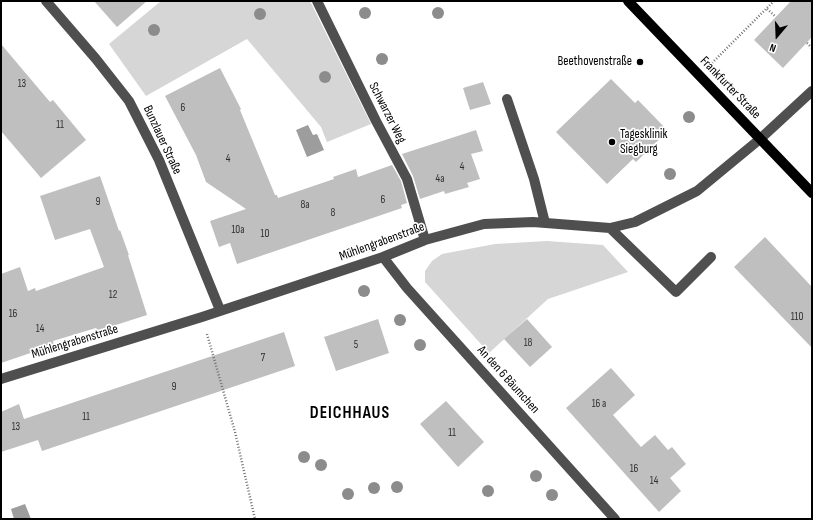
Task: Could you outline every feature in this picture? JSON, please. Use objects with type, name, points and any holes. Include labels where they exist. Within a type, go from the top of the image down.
[{"type":"main road","name":"Frankfurter Straße","points":[[628,1],[812,193]]},
{"type":"street","name":"Bunzlauer Straße","points":[[46,1],[96,59],[129,101],[159,160],[220,310]]},
{"type":"street","name":"Schwarzer Weg","points":[[317,1],[376,121],[408,179],[425,240]]},
{"type":"street","points":[[760,138],[812,90]]},
{"type":"street","points":[[507,99],[534,179],[545,223]]},
{"type":"street","name":"Mühlengrabenstraße","points":[[1,379],[202,317],[383,257],[425,240],[484,224],[533,222],[610,228],[635,222],[697,190],[760,138]]},
{"type":"street","points":[[610,228],[676,292],[710,257]]},
{"type":"street","name":"An den 6 Bäumchen","points":[[383,257],[407,288],[615,519]]},
{"type":"path","points":[[699,76],[774,1]]},
{"type":"path","points":[[767,9],[776,17]]},
{"type":"path","points":[[807,43],[812,48]]},
{"type":"path","points":[[202,317],[235,432],[255,519]]},
{"type":"shaded area","points":[[161,1],[310,1],[371,124],[327,142],[321,127],[247,39],[146,96],[109,44]]},
{"type":"shaded area","points":[[308,125],[313,135],[317,134],[324,150],[307,157],[296,130]]},
{"type":"shaded area","points":[[547,241],[603,245],[628,272],[548,299],[489,353],[425,282],[425,271],[432,261],[442,254],[495,244]]},
{"type":"shaded area","points":[[25,504],[31,519],[14,519],[11,509]]},
{"type":"building","points":[[94,1],[147,1],[117,27]]},
{"type":"building","points":[[791,1],[812,1],[812,37],[783,68],[754,40]]},
{"type":"building","points":[[1,44],[50,102],[53,100],[86,140],[41,178],[1,131]]},
{"type":"building","points":[[220,68],[241,109],[240,110],[275,195],[277,195],[278,198],[334,179],[333,177],[356,169],[358,177],[392,165],[401,181],[407,203],[401,205],[402,208],[237,264],[230,243],[219,247],[210,221],[246,209],[206,182],[196,155],[165,96]]},
{"type":"building","name":"Tagesklinik Siegburg","points":[[611,79],[635,103],[638,100],[668,131],[636,162],[633,159],[607,184],[556,132]]},
{"type":"building","points":[[483,82],[491,104],[470,110],[463,88]]},
{"type":"building","points":[[476,130],[483,151],[471,154],[480,179],[467,183],[469,187],[445,194],[444,191],[420,199],[413,176],[402,154]]},
{"type":"building","points":[[100,176],[129,255],[147,315],[97,331],[96,328],[53,341],[54,345],[1,363],[1,274],[20,267],[28,291],[35,288],[36,291],[104,267],[90,229],[55,240],[40,196]]},
{"type":"building","points":[[765,237],[812,287],[812,348],[734,267]]},
{"type":"building","points":[[378,319],[389,353],[336,371],[324,337]]},
{"type":"building","points":[[527,319],[552,347],[530,367],[504,339]]},
{"type":"building","points":[[284,332],[295,366],[42,451],[38,440],[1,452],[1,412],[19,404],[24,419]]},
{"type":"building","points":[[611,368],[635,395],[613,415],[641,447],[655,435],[668,450],[672,447],[686,464],[670,478],[681,491],[659,512],[566,408]]},
{"type":"building","points":[[446,401],[484,442],[458,467],[420,424]]},
{"type":"place","name":"Beethovenstraße","points":[[640,62]]},
{"type":"place","name":"Tagesklinik Siegburg","points":[[612,142]]},
{"type":"district","name":"DEICHHAUS","points":[[350,414]]}]
